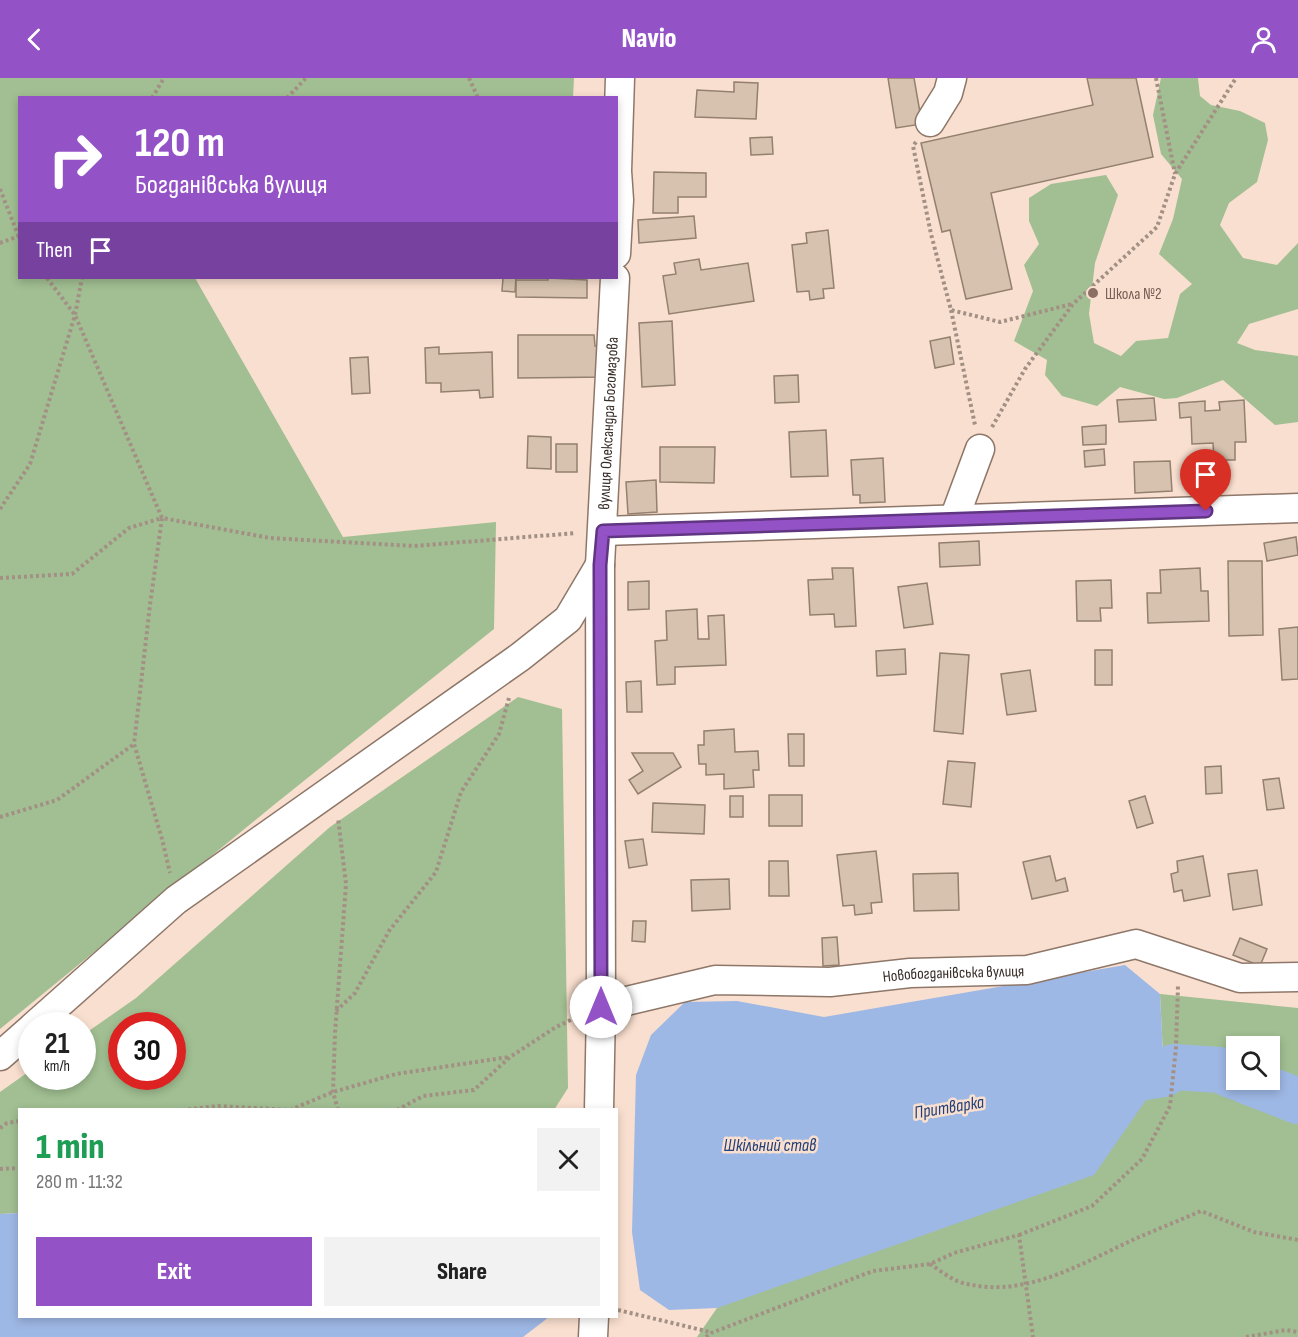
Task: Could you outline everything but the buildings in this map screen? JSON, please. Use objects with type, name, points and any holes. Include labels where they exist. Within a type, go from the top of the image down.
[{"type":"street","points":[[618,140],[620,78]]},
{"type":"street","points":[[930,122],[948,93],[952,78]]},
{"type":"street","points":[[618,186],[618,218]]},
{"type":"street","name":"вулиця Олександра Богомазова","points":[[599,1108],[600,565],[615,279]]},
{"type":"street","points":[[954,519],[980,449]]},
{"type":"street","points":[[603,531],[1298,508]]},
{"type":"street","points":[[50,1012],[176,900],[520,657],[568,619],[600,565]]},
{"type":"street","name":"Новобогданівська вулиця","points":[[601,1007],[715,980],[830,982],[910,973],[1027,970],[1136,944],[1240,978],[1298,977]]},
{"type":"street","points":[[0,1056],[18,1040]]},
{"type":"street","points":[[593,1337],[594,1318]]},
{"type":"path","points":[[153,96],[164,78]]},
{"type":"path","points":[[289,96],[306,78]]},
{"type":"path","points":[[469,78],[477,96]]},
{"type":"path","points":[[1156,78],[1175,174]]},
{"type":"path","points":[[980,449],[1025,369],[1073,304],[1157,227],[1175,174],[1236,78]]},
{"type":"path","points":[[930,122],[913,146],[980,449]]},
{"type":"path","points":[[0,189],[18,234]]},
{"type":"path","points":[[0,243],[18,237]]},
{"type":"path","points":[[48,279],[75,315],[162,518],[135,744],[176,900]]},
{"type":"path","points":[[0,509],[30,464],[75,315],[82,279]]},
{"type":"path","points":[[951,310],[1000,322],[1073,304]]},
{"type":"path","points":[[0,578],[72,574],[129,528],[162,518],[270,538],[414,546],[603,531]]},
{"type":"path","points":[[336,1011],[355,993],[389,931],[436,872],[461,792],[499,734],[520,657]]},
{"type":"path","points":[[0,817],[57,800],[135,744]]},
{"type":"path","points":[[335,788],[346,884],[336,1011],[333,1092],[337,1108]]},
{"type":"path","points":[[706,1337],[711,1332],[873,1271],[930,1264],[954,1253],[1019,1235],[1092,1206],[1142,1159],[1170,1106],[1176,1047],[1179,958]]},
{"type":"path","points":[[402,1108],[423,1096],[474,1090],[510,1057],[556,1027],[601,1007]]},
{"type":"path","points":[[295,1108],[333,1092],[396,1074],[510,1057]]},
{"type":"path","points":[[200,1108],[218,1106],[254,1108]]},
{"type":"path","points":[[0,1128],[7,1123],[18,1121]]},
{"type":"path","points":[[0,1169],[18,1168]]},
{"type":"path","points":[[930,1264],[964,1284],[994,1288],[1024,1285],[1079,1267],[1201,1211],[1254,1232],[1298,1240]]},
{"type":"path","points":[[1019,1235],[1024,1285],[1033,1337]]},
{"type":"path","points":[[618,1310],[711,1332]]},
{"type":"path","points":[[1246,1337],[1286,1330],[1298,1332]]},
{"type":"green space","points":[[0,78],[574,78],[573,96],[18,96],[18,279],[196,279],[343,537],[496,522],[494,629],[0,1029]]},
{"type":"green space","points":[[1161,78],[1198,78],[1200,96],[1211,105],[1240,111],[1265,123],[1268,140],[1257,182],[1229,203],[1220,225],[1243,258],[1277,265],[1298,243],[1298,309],[1249,324],[1237,343],[1255,350],[1298,356],[1298,422],[1275,425],[1223,380],[1177,398],[1164,399],[1120,387],[1097,406],[1062,396],[1045,375],[1047,360],[1014,341],[1033,291],[1024,265],[1039,244],[1029,221],[1029,198],[1051,184],[1106,175],[1118,195],[1095,263],[1089,314],[1094,343],[1121,356],[1136,341],[1168,338],[1180,294],[1192,284],[1159,254],[1173,219],[1182,179],[1161,154],[1153,115]]},
{"type":"green space","points":[[518,697],[562,709],[568,1088],[555,1108],[18,1108],[18,1213],[0,1214],[0,1092],[18,1079],[18,1090],[96,1090],[96,1026],[108,1018],[108,1090],[186,1090],[186,1012],[116,1012],[136,998],[330,827]]},
{"type":"green space","points":[[1160,994],[1298,1008],[1298,1337],[697,1337],[717,1308],[1164,1074]]},
{"type":"water","name":"Шкільний став","points":[[1125,965],[1160,994],[1164,1074],[1094,1175],[717,1308],[669,1310],[640,1290],[632,1232],[636,1075],[651,1035],[685,1002],[737,1001],[824,1017]]},
{"type":"water","points":[[18,1213],[18,1318],[548,1318],[523,1337],[0,1337],[0,1214]]},
{"type":"waterway","name":"Притварка","points":[[1100,1084],[1164,1074],[1174,1067],[1219,1070],[1226,1073]]},
{"type":"waterway","name":"Притварка","points":[[1270,1090],[1298,1101]]},
{"type":"place","name":"Школа №2","points":[[1093,293]]},
{"type":"route","points":[[601,1007],[600,565],[603,531],[1206,511]]}]
